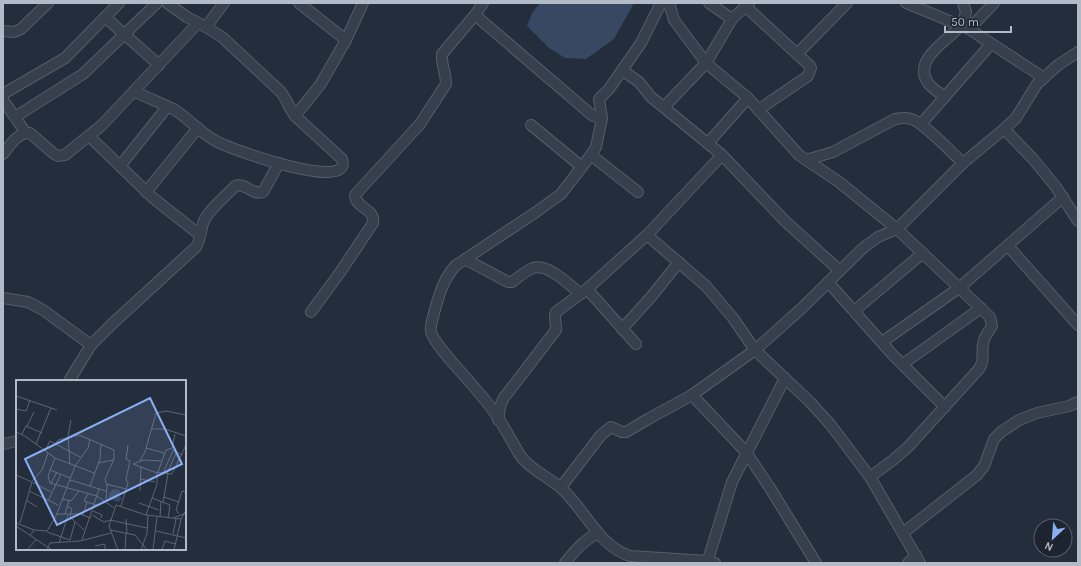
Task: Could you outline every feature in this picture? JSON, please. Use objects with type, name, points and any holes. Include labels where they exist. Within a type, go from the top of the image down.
[{"type":"street","points":[[3,30],[14,32],[21,29],[48,3]]},
{"type":"street","points":[[3,94],[65,58],[119,3]]},
{"type":"street","points":[[15,117],[83,74],[157,3]]},
{"type":"street","points":[[134,91],[175,110],[214,141],[255,157],[304,170],[327,173],[339,169],[343,162],[342,159],[295,116],[282,92],[222,37],[187,17],[167,3]]},
{"type":"street","points":[[3,154],[22,134],[30,133],[54,154],[62,156],[65,155],[102,125],[159,64],[224,3]]},
{"type":"street","points":[[299,3],[346,40]]},
{"type":"street","points":[[295,116],[320,85],[346,40],[363,3]]},
{"type":"street","points":[[311,312],[373,223],[373,215],[357,201],[355,195],[420,124],[446,84],[441,60],[442,54],[483,3]]},
{"type":"street","points":[[661,3],[642,43],[609,89],[599,99],[602,118],[596,147],[592,155],[561,194],[455,266],[448,274],[441,288],[431,332],[434,339],[448,358],[480,394],[524,461],[561,487],[578,505],[598,532],[614,548],[621,553],[630,556],[710,562],[732,482],[785,378]]},
{"type":"street","points":[[669,3],[674,20],[706,63],[748,98],[799,155],[839,182],[897,229],[990,317],[992,326],[984,341],[983,364],[908,447],[870,477]]},
{"type":"street","points":[[709,3],[732,18]]},
{"type":"street","points":[[797,54],[847,3]]},
{"type":"street","points":[[906,3],[965,27],[1044,78]]},
{"type":"street","points":[[963,3],[966,12],[965,27]]},
{"type":"street","points":[[945,97],[928,84],[924,70],[926,62],[932,53],[994,3]]},
{"type":"street","points":[[664,107],[706,63],[732,18],[747,5],[811,68],[808,76],[758,110]]},
{"type":"street","points":[[474,15],[593,116],[602,118]]},
{"type":"street","points":[[105,17],[159,64]]},
{"type":"street","points":[[921,124],[991,44]]},
{"type":"street","points":[[561,487],[601,435],[609,428],[626,432],[692,396],[755,350],[802,308],[862,248],[897,229],[963,163],[1016,118],[1037,84],[1058,66],[1078,52]]},
{"type":"street","points":[[622,70],[639,82],[651,97],[722,155],[785,221],[840,270]]},
{"type":"street","points":[[708,143],[748,98]]},
{"type":"street","points":[[3,100],[26,133]]},
{"type":"street","points":[[120,166],[167,107]]},
{"type":"street","points":[[806,160],[833,152],[895,118],[912,119],[921,124],[963,163]]},
{"type":"street","points":[[532,125],[582,168]]},
{"type":"street","points":[[146,192],[198,128]]},
{"type":"street","points":[[1004,129],[1033,159],[1078,221]]},
{"type":"street","points":[[89,136],[146,192],[200,235]]},
{"type":"street","points":[[592,155],[638,192]]},
{"type":"street","points":[[498,420],[503,399],[556,330],[557,326],[554,316],[556,312],[584,291],[648,235],[722,155]]},
{"type":"street","points":[[70,380],[91,345],[190,253],[199,242],[206,217],[235,186],[241,185],[256,192],[263,192],[279,163]]},
{"type":"street","points":[[882,342],[959,288],[1062,197]]},
{"type":"street","points":[[648,235],[706,286],[734,318],[755,350],[810,402],[830,424],[870,477],[918,559],[908,563]]},
{"type":"street","points":[[1008,246],[1078,325]]},
{"type":"street","points":[[854,311],[923,253]]},
{"type":"street","points":[[465,259],[508,282],[512,282],[534,268],[538,267],[546,269],[584,291],[636,344]]},
{"type":"street","points":[[622,329],[651,297],[679,262]]},
{"type":"street","points":[[828,282],[882,342],[945,407]]},
{"type":"street","points":[[3,298],[28,302],[43,310],[91,345]]},
{"type":"street","points":[[903,364],[981,308]]},
{"type":"street","points":[[692,396],[746,452],[816,563]]},
{"type":"street","points":[[903,533],[977,475],[984,466],[994,439],[1001,432],[1019,420],[1031,415],[1069,406],[1078,402]]},
{"type":"street","points":[[3,444],[16,441]]},
{"type":"street","points":[[565,563],[582,543],[598,532]]},
{"type":"water","points":[[540,3],[634,3],[614,39],[586,59],[565,58],[549,48],[527,26],[532,13]]}]
